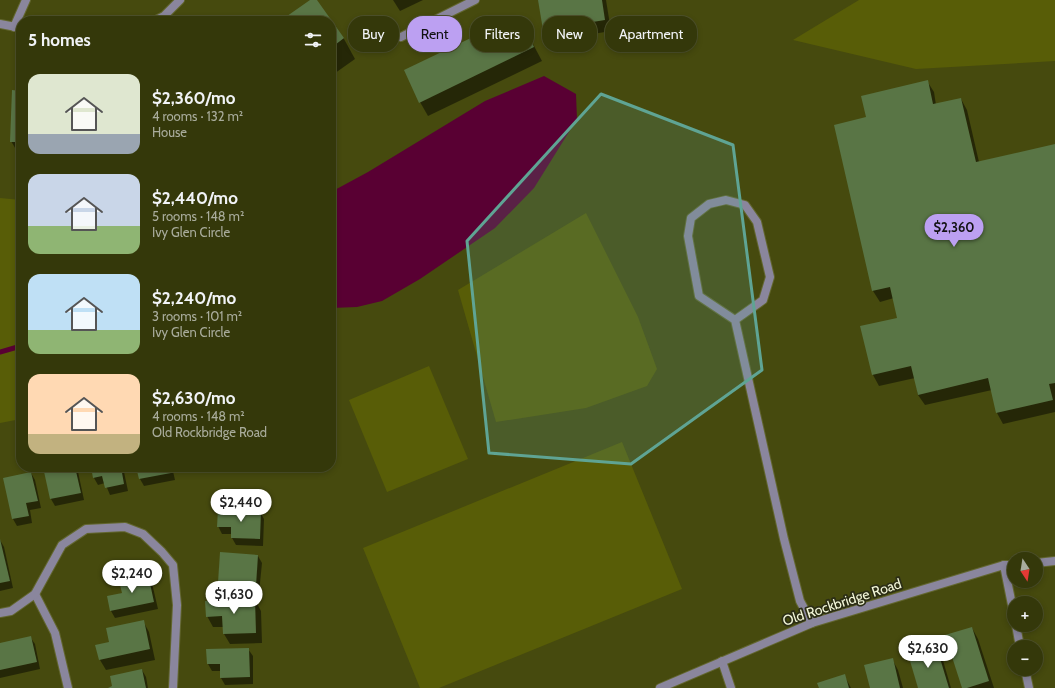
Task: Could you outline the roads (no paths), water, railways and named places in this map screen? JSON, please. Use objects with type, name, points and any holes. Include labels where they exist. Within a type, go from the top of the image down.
[{"type":"street","points":[[21,16],[26,0]]},
{"type":"street","points":[[164,16],[180,0]]},
{"type":"street","points":[[401,37],[475,0]]},
{"type":"street","points":[[0,24],[16,28]]},
{"type":"street","points":[[735,320],[763,300],[770,277],[757,222],[745,205],[726,200],[709,204],[691,218],[688,236],[700,296],[735,320],[784,540],[800,601],[812,623]]},
{"type":"street","points":[[0,613],[11,610],[35,594],[62,545],[86,529],[125,527],[143,534],[162,552],[173,566],[177,605],[173,688]]},
{"type":"street","points":[[1043,562],[1055,561]]},
{"type":"street","points":[[1004,565],[1010,596]]},
{"type":"street","name":"Old Rockbridge Road","points":[[660,688],[812,623],[1007,565]]},
{"type":"street","points":[[35,594],[55,633],[68,688]]},
{"type":"street","points":[[722,661],[731,688]]},
{"type":"street","points":[[1026,676],[1029,688]]},
{"type":"waterway","points":[[0,352],[16,347]]}]
